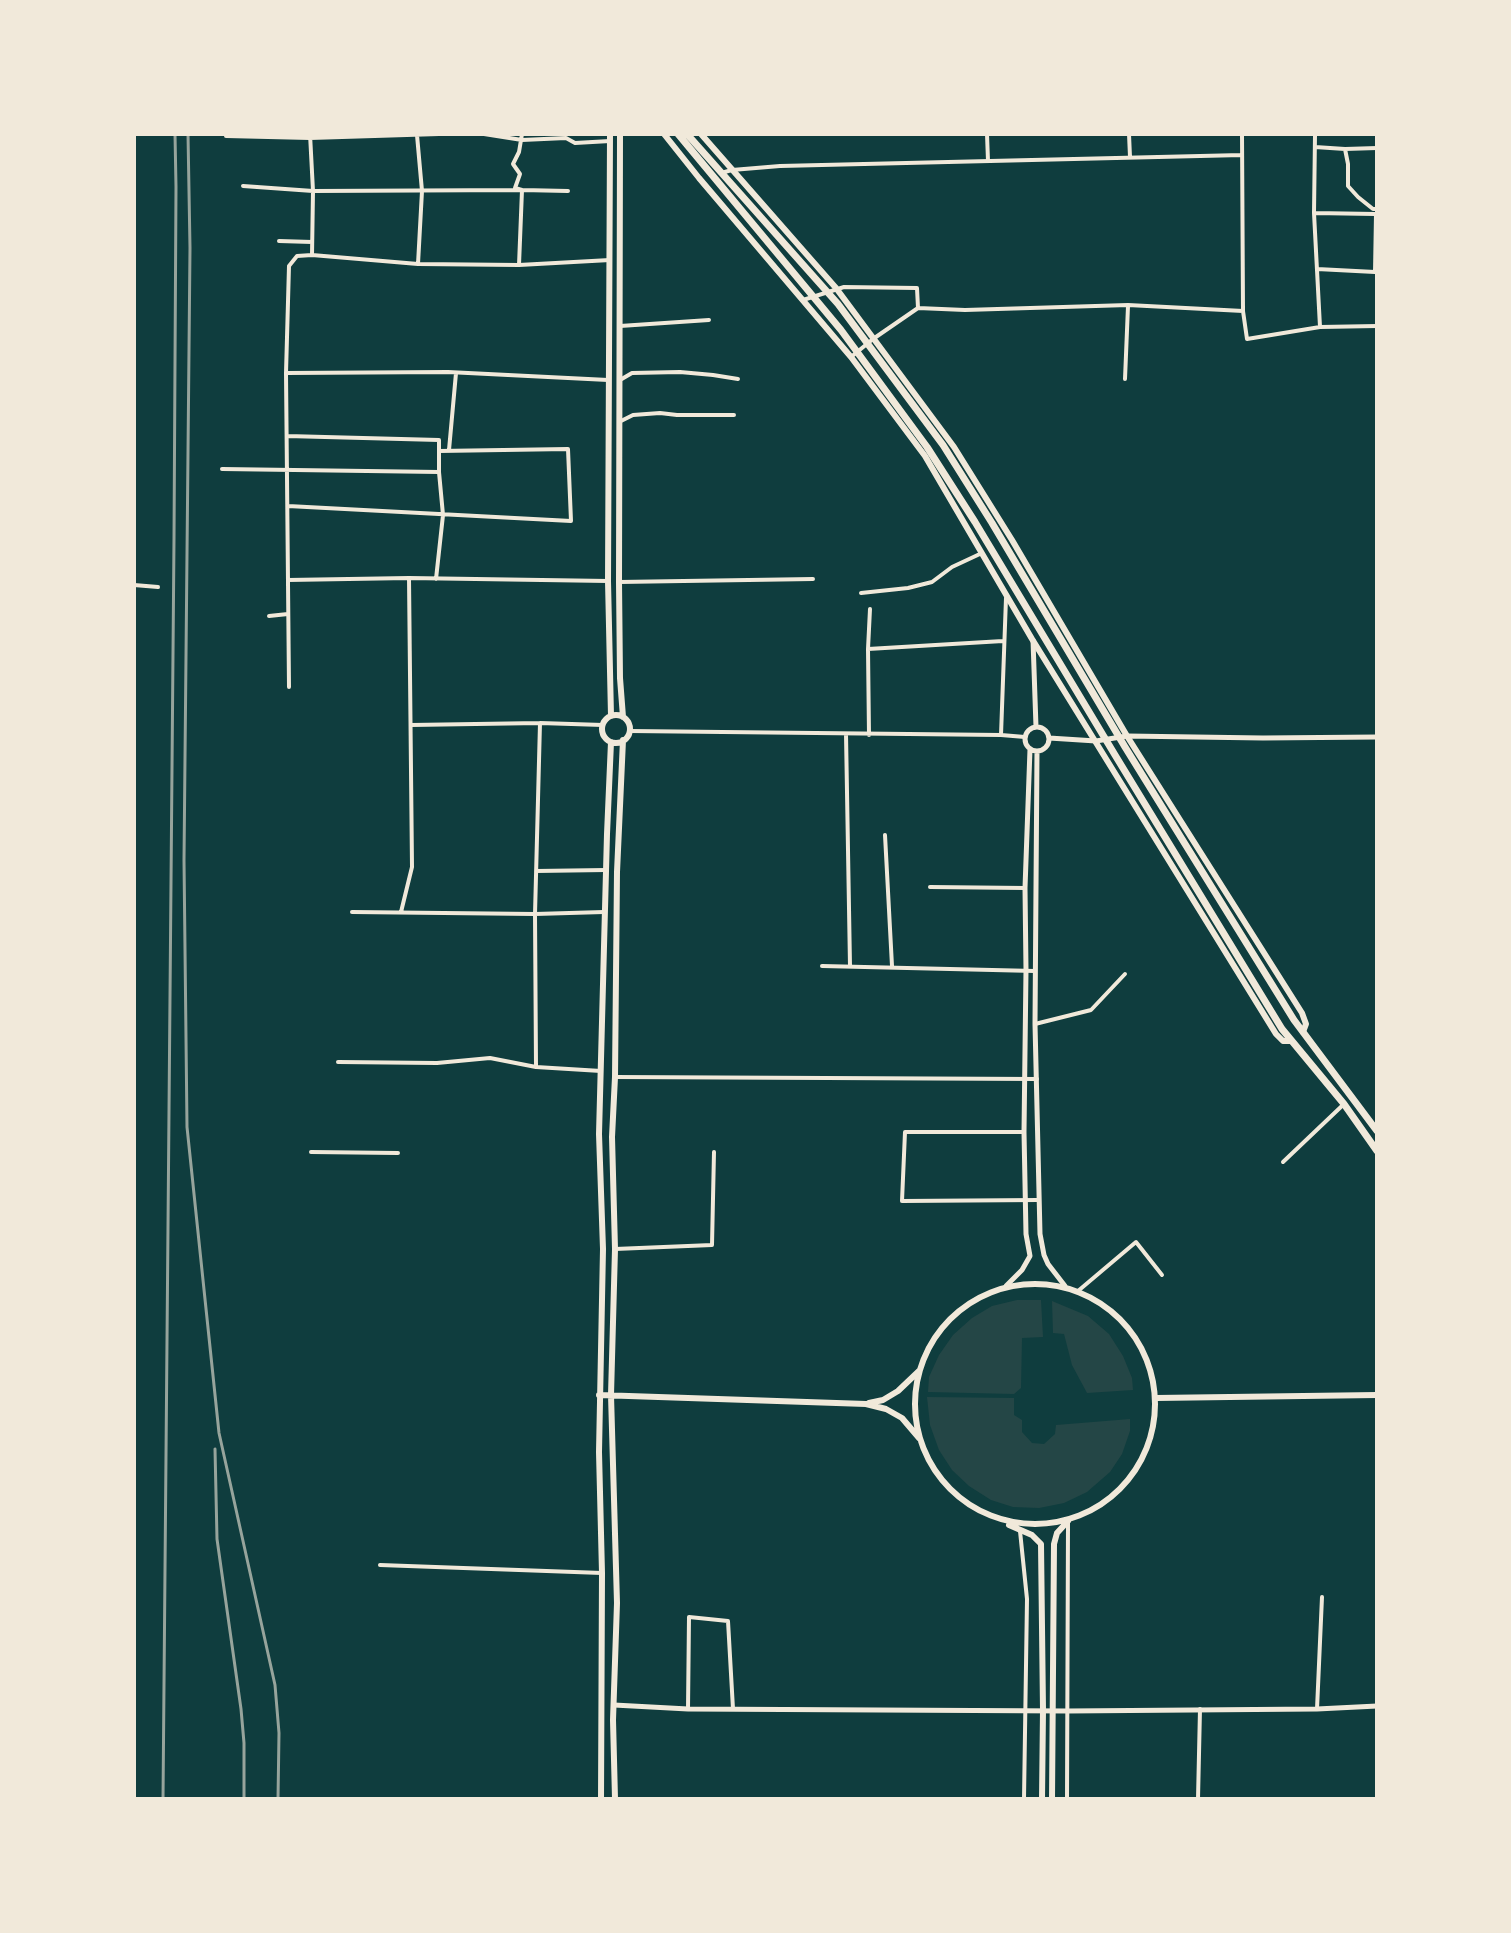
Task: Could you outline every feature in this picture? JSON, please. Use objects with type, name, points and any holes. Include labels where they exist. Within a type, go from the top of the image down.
[{"type":"main road","points":[[620,134],[619,582],[623,717]]},
{"type":"main road","points":[[664,134],[851,357],[925,456],[1032,639],[1276,1034],[1283,1041],[1291,1041]]},
{"type":"main road","points":[[678,134],[841,330],[927,447],[1282,1029],[1344,1104],[1377,1151]]},
{"type":"main road","points":[[687,134],[838,304],[943,445],[1294,1020],[1377,1131]]},
{"type":"main road","points":[[701,134],[836,288],[954,447],[1127,736],[1302,1013],[1306,1024],[1303,1032]]},
{"type":"main road","points":[[610,138],[608,581],[611,716]]},
{"type":"main road","points":[[611,716],[623,717],[628,723],[630,731],[623,740],[611,742],[606,738],[603,725],[611,716]]},
{"type":"main road","points":[[615,1799],[617,1603],[611,1395],[615,1249],[612,1137],[623,740]]},
{"type":"main road","points":[[601,1799],[599,1395],[603,1249],[599,1134],[611,742]]},
{"type":"main road","points":[[1003,1522],[1039,1525],[1068,1521],[1087,1513],[1120,1490],[1133,1475],[1151,1438],[1156,1398],[1147,1359],[1132,1333],[1112,1311],[1065,1286],[1046,1282],[1006,1286],[983,1293],[952,1317],[928,1351],[920,1370],[915,1403],[921,1441],[942,1481],[972,1507],[1020,1531],[1032,1535],[1041,1544],[1042,1799]]},
{"type":"main road","points":[[866,1404],[883,1400],[898,1391],[920,1370]]},
{"type":"main road","points":[[599,1395],[866,1404],[886,1409],[902,1418],[921,1441]]},
{"type":"main road","points":[[1156,1398],[1377,1395]]},
{"type":"main road","points":[[1052,1799],[1054,1544],[1057,1533],[1068,1521]]},
{"type":"street","points":[[226,136],[439,134]]},
{"type":"street","points":[[484,134],[566,138],[575,143],[610,138]]},
{"type":"street","points":[[987,134],[988,161]]},
{"type":"street","points":[[1129,134],[1130,157]]},
{"type":"street","points":[[1242,134],[1243,311],[1247,339],[1320,327],[1377,326]]},
{"type":"street","points":[[417,135],[422,191],[418,264]]},
{"type":"street","points":[[1315,135],[1314,213],[1320,327]]},
{"type":"street","points":[[310,136],[312,255]]},
{"type":"street","points":[[522,137],[513,164],[520,174],[515,188],[522,190]]},
{"type":"street","points":[[1315,147],[1377,148]]},
{"type":"street","points":[[1317,269],[1375,272],[1377,213],[1348,186],[1345,149]]},
{"type":"street","points":[[699,178],[732,170],[780,166],[1242,155]]},
{"type":"street","points":[[243,186],[313,191],[568,191]]},
{"type":"street","points":[[519,265],[522,190]]},
{"type":"street","points":[[1314,213],[1377,213]]},
{"type":"street","points":[[279,241],[312,242]]},
{"type":"street","points":[[289,687],[286,373],[289,266],[297,256],[312,255],[418,264],[519,265],[610,260]]},
{"type":"street","points":[[803,300],[836,288],[917,288],[918,308]]},
{"type":"street","points":[[851,357],[918,308],[965,310],[1128,305],[1243,311]]},
{"type":"street","points":[[1125,379],[1128,305]]},
{"type":"street","points":[[619,326],[709,320]]},
{"type":"street","points":[[620,380],[632,373],[680,372],[738,379]]},
{"type":"street","points":[[286,373],[456,373],[609,380]]},
{"type":"street","points":[[449,451],[456,373]]},
{"type":"street","points":[[621,421],[633,415],[652,413],[734,415]]},
{"type":"street","points":[[287,436],[439,440],[443,515],[436,579]]},
{"type":"street","points":[[288,506],[571,521],[568,449],[439,451]]},
{"type":"street","points":[[222,469],[439,472]]},
{"type":"street","points":[[861,593],[932,582],[952,567],[982,553]]},
{"type":"street","points":[[401,912],[412,867],[409,578]]},
{"type":"street","points":[[619,582],[813,579]]},
{"type":"street","points":[[288,580],[608,581]]},
{"type":"street","points":[[134,585],[158,587]]},
{"type":"street","points":[[1001,735],[1006,593]]},
{"type":"street","points":[[869,735],[870,609]]},
{"type":"street","points":[[269,616],[288,614]]},
{"type":"street","points":[[1032,639],[1036,727]]},
{"type":"street","points":[[868,649],[1003,641]]},
{"type":"street","points":[[536,1067],[535,914],[540,723]]},
{"type":"street","points":[[411,725],[603,725]]},
{"type":"street","points":[[1036,727],[1045,730],[1049,738],[1047,745],[1034,750],[1026,744],[1025,737],[1030,729],[1036,727]]},
{"type":"street","points":[[630,731],[1025,737]]},
{"type":"street","points":[[846,734],[850,966]]},
{"type":"street","points":[[1049,738],[1096,741],[1127,736],[1377,737]]},
{"type":"street","points":[[1006,1286],[1022,1270],[1030,1256],[1026,1234],[1024,1132],[1025,888],[1034,750]]},
{"type":"street","points":[[1034,750],[1038,1200],[1044,1255],[1065,1286]]},
{"type":"street","points":[[885,835],[892,966]]},
{"type":"street","points":[[536,871],[606,870]]},
{"type":"street","points":[[930,887],[1025,888]]},
{"type":"street","points":[[352,912],[604,912]]},
{"type":"street","points":[[822,966],[1035,971]]},
{"type":"street","points":[[1035,1024],[1091,1010],[1125,974]]},
{"type":"street","points":[[338,1062],[437,1063],[490,1058],[536,1067],[601,1071]]},
{"type":"street","points":[[615,1077],[1037,1079]]},
{"type":"street","points":[[1283,1162],[1344,1104]]},
{"type":"street","points":[[1024,1132],[905,1132],[902,1201],[1038,1200]]},
{"type":"street","points":[[311,1152],[398,1153]]},
{"type":"street","points":[[615,1249],[712,1245],[714,1152]]},
{"type":"street","points":[[1078,1291],[1136,1242],[1162,1275]]},
{"type":"street","points":[[1067,1799],[1068,1521]]},
{"type":"street","points":[[1020,1531],[1027,1599],[1024,1799]]},
{"type":"street","points":[[380,1565],[602,1573]]},
{"type":"street","points":[[1317,1709],[1322,1597]]},
{"type":"street","points":[[688,1709],[689,1617],[728,1621],[733,1709]]},
{"type":"street","points":[[614,1705],[688,1709],[1068,1711],[1377,1706]]},
{"type":"street","points":[[1198,1799],[1200,1709]]},
{"type":"shaded area","points":[[1017,1300],[1041,1300],[1043,1337],[1022,1338],[1021,1388],[1014,1394],[928,1392],[929,1377],[953,1335],[992,1306]]},
{"type":"shaded area","points":[[1052,1301],[1088,1316],[1109,1334],[1123,1356],[1132,1378],[1133,1390],[1087,1393],[1072,1365],[1064,1334],[1053,1333]]},
{"type":"shaded area","points":[[927,1397],[1014,1398],[1014,1415],[1022,1420],[1022,1432],[1032,1443],[1044,1444],[1055,1434],[1056,1425],[1130,1419],[1130,1431],[1122,1454],[1110,1472],[1087,1492],[1064,1503],[1039,1508],[1013,1507],[991,1500],[952,1470],[939,1450],[930,1425]]},
{"type":"railway","points":[[163,1799],[175,134]]},
{"type":"railway","points":[[188,134],[190,248],[184,860],[187,1127],[219,1433],[275,1685],[279,1733],[278,1799]]},
{"type":"railway","points":[[215,1449],[217,1539],[241,1709],[244,1799]]}]
